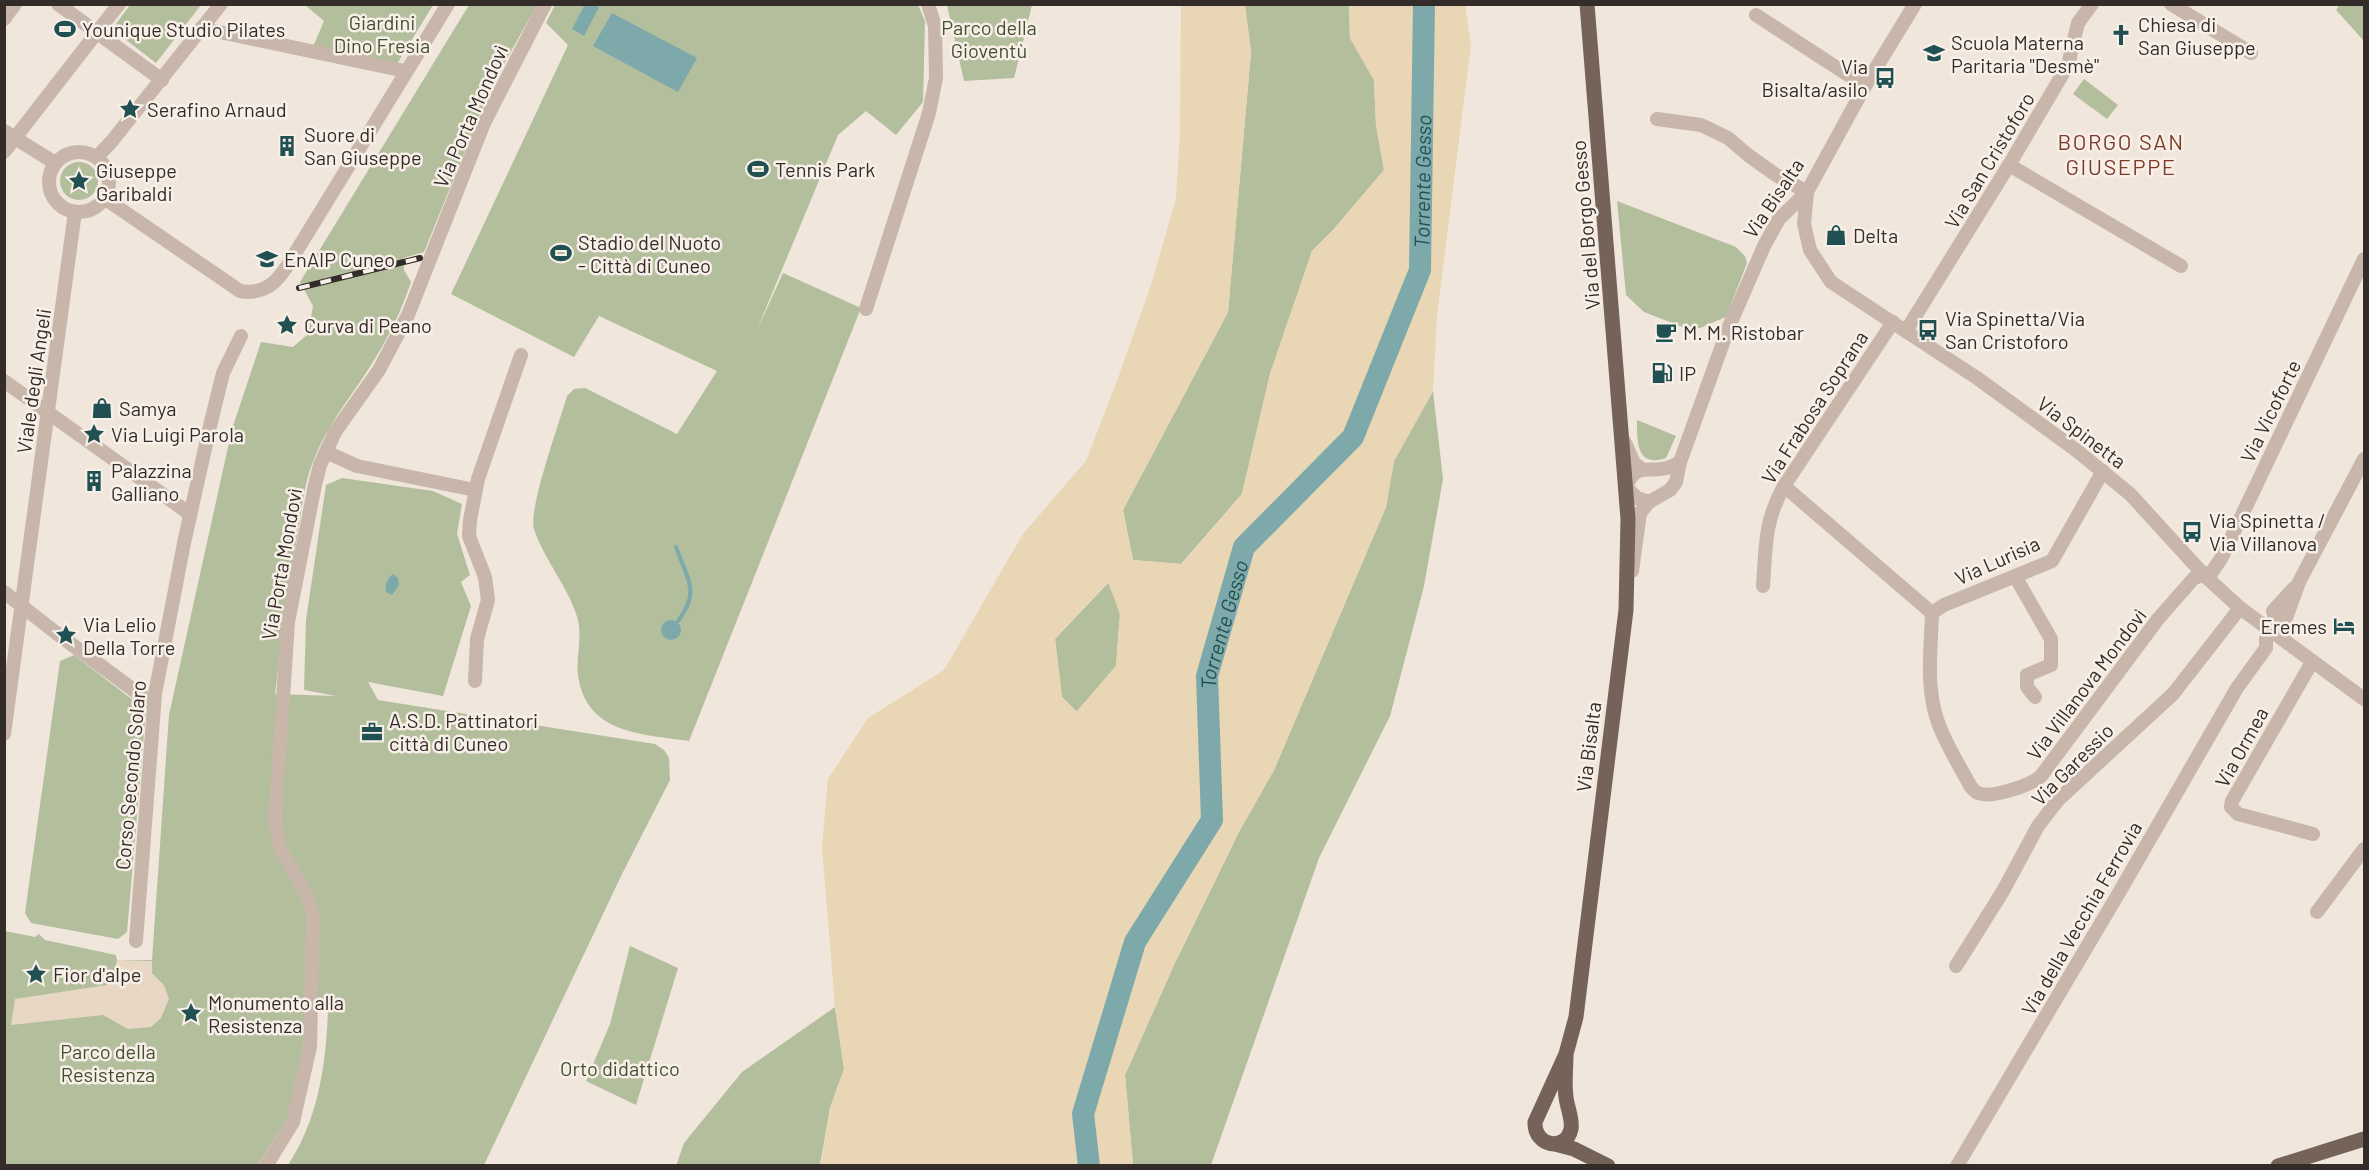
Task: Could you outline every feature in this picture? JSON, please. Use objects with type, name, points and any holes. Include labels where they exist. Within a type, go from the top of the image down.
[{"type":"main road","name":"Via del Borgo Gesso","points":[[1587,4],[1624,441],[1628,519],[1626,610]]},
{"type":"main road","name":"Via Bisalta","points":[[1555,1144],[1544,1141],[1536,1133],[1535,1122],[1566,1054],[1576,1017],[1626,610]]},
{"type":"main road","name":"Via Bisalta","points":[[1566,1054],[1565,1083],[1570,1118]]},
{"type":"main road","points":[[1541,1112],[1551,1107],[1558,1108],[1570,1118],[1583,1144],[1605,1164]]},
{"type":"main road","points":[[1555,1144],[1566,1138],[1572,1127],[1570,1118]]},
{"type":"main road","points":[[2278,1166],[2364,1140]]},
{"type":"main road","points":[[1555,1144],[1574,1149],[1605,1164]]},
{"type":"street","points":[[4,19],[15,4]]},
{"type":"street","points":[[58,4],[162,80]]},
{"type":"street","points":[[4,152],[10,134],[98,33],[119,4]]},
{"type":"street","points":[[97,157],[162,80],[221,4]]},
{"type":"street","points":[[104,198],[240,291],[252,293],[266,290],[279,277],[448,4]]},
{"type":"street","name":"Via Porta Mondovì","points":[[266,1166],[293,1122],[310,1047],[313,914],[309,900],[280,848],[275,820],[288,622],[315,485],[335,432],[379,370],[408,315],[484,123],[545,4]]},
{"type":"street","points":[[866,309],[929,113],[936,78],[935,26],[928,4]]},
{"type":"street","name":"Via Bisalta","points":[[1626,610],[1640,513],[1649,502],[1670,490],[1676,482],[1680,462],[1728,329],[1764,246],[1779,219],[1807,192],[1865,86],[1915,4]]},
{"type":"street","points":[[2171,4],[2251,53]]},
{"type":"street","name":"Via San Cristoforo","points":[[1906,331],[2068,65],[2084,7]]},
{"type":"street","points":[[1756,15],[1865,86]]},
{"type":"street","points":[[201,28],[405,71]]},
{"type":"street","points":[[1657,119],[1701,125],[1728,138],[1758,162],[1807,192]]},
{"type":"street","points":[[10,134],[55,163]]},
{"type":"street","points":[[80,151],[97,157],[104,164],[110,181],[104,198],[95,208],[75,212],[66,209],[53,197],[49,179],[55,163],[70,152],[80,151]]},
{"type":"street","points":[[2009,165],[2181,266]]},
{"type":"street","name":"Via Spinetta","points":[[1807,192],[1804,224],[1810,250],[1831,282],[1977,378],[2103,471],[2130,494],[2204,575],[2240,608],[2364,699]]},
{"type":"street","name":"Viale degli Angeli","points":[[4,734],[75,212]]},
{"type":"street","name":"Via Vicoforte","points":[[2204,575],[2212,572],[2222,557],[2364,259]]},
{"type":"street","name":"Via Frabosa Soprana","points":[[1763,586],[1768,524],[1773,505],[1893,322]]},
{"type":"street","name":"Corso Secondo Solaro","points":[[136,941],[154,705],[190,514],[223,374],[241,336]]},
{"type":"street","points":[[475,681],[477,639],[488,600],[479,560],[469,536],[475,490],[521,355]]},
{"type":"street","points":[[4,381],[190,514]]},
{"type":"street","name":"Via del Borgo Gesso","points":[[1624,441],[1634,463],[1642,469]]},
{"type":"street","points":[[326,452],[357,466],[475,490]]},
{"type":"street","name":"Via della Vecchia Ferrovia","points":[[1957,1166],[2237,688],[2256,643],[2271,630],[2273,611],[2299,582],[2360,481],[2364,459]]},
{"type":"street","points":[[1649,502],[1637,498],[1626,486],[1634,472],[1642,469],[1668,468],[1680,462]]},
{"type":"street","name":"Via Lurisia","points":[[1932,613],[1944,604],[2052,561],[2103,471]]},
{"type":"street","points":[[1784,486],[1932,613]]},
{"type":"street","name":"Via Villanova Mondovì","points":[[1932,613],[1932,698],[1939,724],[1971,787],[1979,794],[1989,794],[2023,787],[2035,782],[2041,776],[2158,619],[2194,578],[2204,575]]},
{"type":"street","points":[[2015,576],[2051,639],[2051,665],[2027,675],[2027,687],[2035,697]]},
{"type":"street","points":[[4,592],[154,705]]},
{"type":"street","name":"Via Garessio","points":[[1956,966],[2003,891],[2038,826],[2058,800],[2173,694],[2240,608]]},
{"type":"street","name":"Via Ormea","points":[[2312,662],[2232,801],[2231,807],[2238,814],[2313,834]]},
{"type":"street","points":[[2317,912],[2364,849]]},
{"type":"green space","points":[[2340,4],[2364,5],[2364,41],[2336,10]]},
{"type":"green space","points":[[130,5],[201,5],[156,63],[112,29]]},
{"type":"green space","name":"Giardini Dino Fresia","points":[[305,5],[433,5],[397,64],[312,49],[324,21]]},
{"type":"green space","name":"Parco della Resistenza","points":[[469,5],[537,5],[491,87],[424,252],[403,258],[404,270],[411,282],[394,325],[322,441],[315,457],[304,494],[284,617],[275,694],[336,696],[304,690],[306,620],[326,485],[342,478],[433,491],[462,504],[457,534],[470,575],[461,582],[471,606],[443,696],[368,682],[378,700],[655,744],[664,750],[669,758],[670,780],[622,874],[484,1165],[288,1165],[307,1130],[318,1091],[325,1052],[328,1011],[306,1010],[303,1048],[288,1117],[258,1165],[5,1166],[4,933],[5,931],[35,937],[39,934],[45,940],[116,955],[117,960],[152,960],[169,715],[232,429],[261,342],[293,347],[308,334],[313,306],[300,282]]},
{"type":"green space","points":[[555,5],[918,5],[925,21],[923,102],[896,135],[866,111],[838,135],[756,332],[783,273],[861,308],[689,741],[635,733],[618,728],[604,720],[592,709],[583,694],[578,675],[578,620],[569,597],[538,541],[533,519],[540,485],[567,396],[574,389],[585,388],[677,434],[717,371],[599,316],[574,357],[451,294],[568,45],[546,23]]},
{"type":"green space","name":"Parco della Gioventù","points":[[947,5],[1032,5],[1014,78],[964,81]]},
{"type":"green space","points":[[1245,5],[1349,5],[1350,38],[1374,80],[1376,125],[1384,170],[1312,251],[1270,374],[1242,494],[1181,564],[1133,560],[1123,510],[1228,312],[1251,52]]},
{"type":"green space","points":[[2084,79],[2118,105],[2107,119],[2073,94]]},
{"type":"green space","points":[[79,162],[86,163],[92,168],[97,174],[97,188],[92,194],[86,199],[79,200],[72,199],[66,194],[61,188],[60,181],[61,174],[66,168],[72,163]]},
{"type":"green space","points":[[1617,201],[1736,247],[1745,256],[1747,263],[1726,317],[1700,328],[1685,328],[1644,312],[1626,295]]},
{"type":"green space","points":[[1433,391],[1443,479],[1424,586],[1390,716],[1319,858],[1211,1165],[1133,1165],[1125,1075],[1174,965],[1239,832],[1274,770],[1386,507],[1394,461]]},
{"type":"green space","points":[[1637,420],[1676,436],[1666,458],[1649,459],[1640,451]]},
{"type":"green space","points":[[1109,582],[1120,614],[1116,666],[1077,712],[1062,697],[1055,639]]},
{"type":"green space","points":[[74,655],[146,710],[127,932],[118,939],[31,923],[25,913],[60,661]]},
{"type":"green space","name":"Orto didattico","points":[[630,946],[678,968],[636,1105],[586,1081],[610,1024]]},
{"type":"green space","points":[[835,1007],[844,1069],[830,1108],[820,1165],[676,1166],[684,1143],[742,1072]]},
{"type":"sand","points":[[1181,5],[1245,5],[1251,52],[1228,312],[1123,510],[1133,560],[1182,564],[1242,494],[1270,374],[1312,251],[1384,170],[1376,125],[1374,80],[1350,38],[1349,5],[1465,5],[1471,45],[1437,316],[1433,391],[1394,461],[1386,507],[1274,770],[1239,832],[1174,965],[1125,1075],[1133,1165],[821,1165],[830,1108],[844,1069],[835,1007],[822,847],[828,779],[868,718],[944,670],[1023,534],[1086,461],[1151,285],[1176,199],[1180,132]],"holes":[[[1108,582],[1120,614],[1116,666],[1076,712],[1062,697],[1055,639]]]},
{"type":"shaded area","points":[[117,960],[152,961],[152,973],[164,985],[169,999],[161,1018],[151,1027],[128,1029],[103,1015],[11,1025],[15,999],[107,985],[114,974]]},
{"type":"water","points":[[585,4],[599,7],[584,36],[572,29]]},
{"type":"water","points":[[612,13],[697,58],[678,92],[593,46]]},
{"type":"water","points":[[393,574],[398,578],[399,585],[392,595],[386,592],[386,587]]},
{"type":"water","points":[[671,620],[678,623],[681,630],[678,637],[671,640],[664,637],[661,630],[664,623]]},
{"type":"waterway","name":"Torrente Gesso","points":[[1089,1166],[1083,1114],[1135,942],[1212,820],[1207,676],[1244,547],[1353,437],[1420,270],[1424,4]]},
{"type":"waterway","points":[[676,547],[690,585],[689,601],[678,621]]},
{"type":"railway","points":[[299,288],[420,258]]},
{"type":"place","name":"Younique Studio Pilates","points":[[65,29]]},
{"type":"place","name":"Chiesa di San Giuseppe","points":[[2121,35]]},
{"type":"place","name":"Scuola Materna Paritaria \"Desmè\"","points":[[1934,53]]},
{"type":"place","name":"Via Bisalta/asilo","points":[[1885,78]]},
{"type":"place","name":"Serafino Arnaud","points":[[130,109]]},
{"type":"place","name":"Suore di San Giuseppe","points":[[287,146]]},
{"type":"place","name":"Tennis Park","points":[[758,169]]},
{"type":"place","name":"Giuseppe Garibaldi","points":[[79,181]]},
{"type":"place","name":"Delta","points":[[1836,235]]},
{"type":"place","name":"Stadio del Nuoto - Città di Cuneo","points":[[561,253]]},
{"type":"place","name":"EnAIP Cuneo","points":[[267,259]]},
{"type":"place","name":"Curva di Peano","points":[[287,325]]},
{"type":"place","name":"Via Spinetta/Via San Cristoforo","points":[[1928,330]]},
{"type":"place","name":"M. M. Ristobar","points":[[1666,332]]},
{"type":"place","name":"IP","points":[[1662,373]]},
{"type":"place","name":"Samya","points":[[102,408]]},
{"type":"place","name":"Via Luigi Parola","points":[[94,434]]},
{"type":"place","name":"Palazzina Galliano","points":[[94,481]]},
{"type":"place","name":"Via Spinetta / Via Villanova","points":[[2192,532]]},
{"type":"place","name":"Eremes","points":[[2344,626]]},
{"type":"place","name":"Via Lelio Della Torre","points":[[66,635]]},
{"type":"place","name":"A.S.D. Pattinatori città di Cuneo","points":[[372,732]]},
{"type":"place","name":"Fior d'alpe","points":[[36,974]]},
{"type":"place","name":"Monumento alla Resistenza","points":[[191,1013]]},
{"type":"district","name":"BORGO SAN GIUSEPPE","points":[[2121,154]]}]
